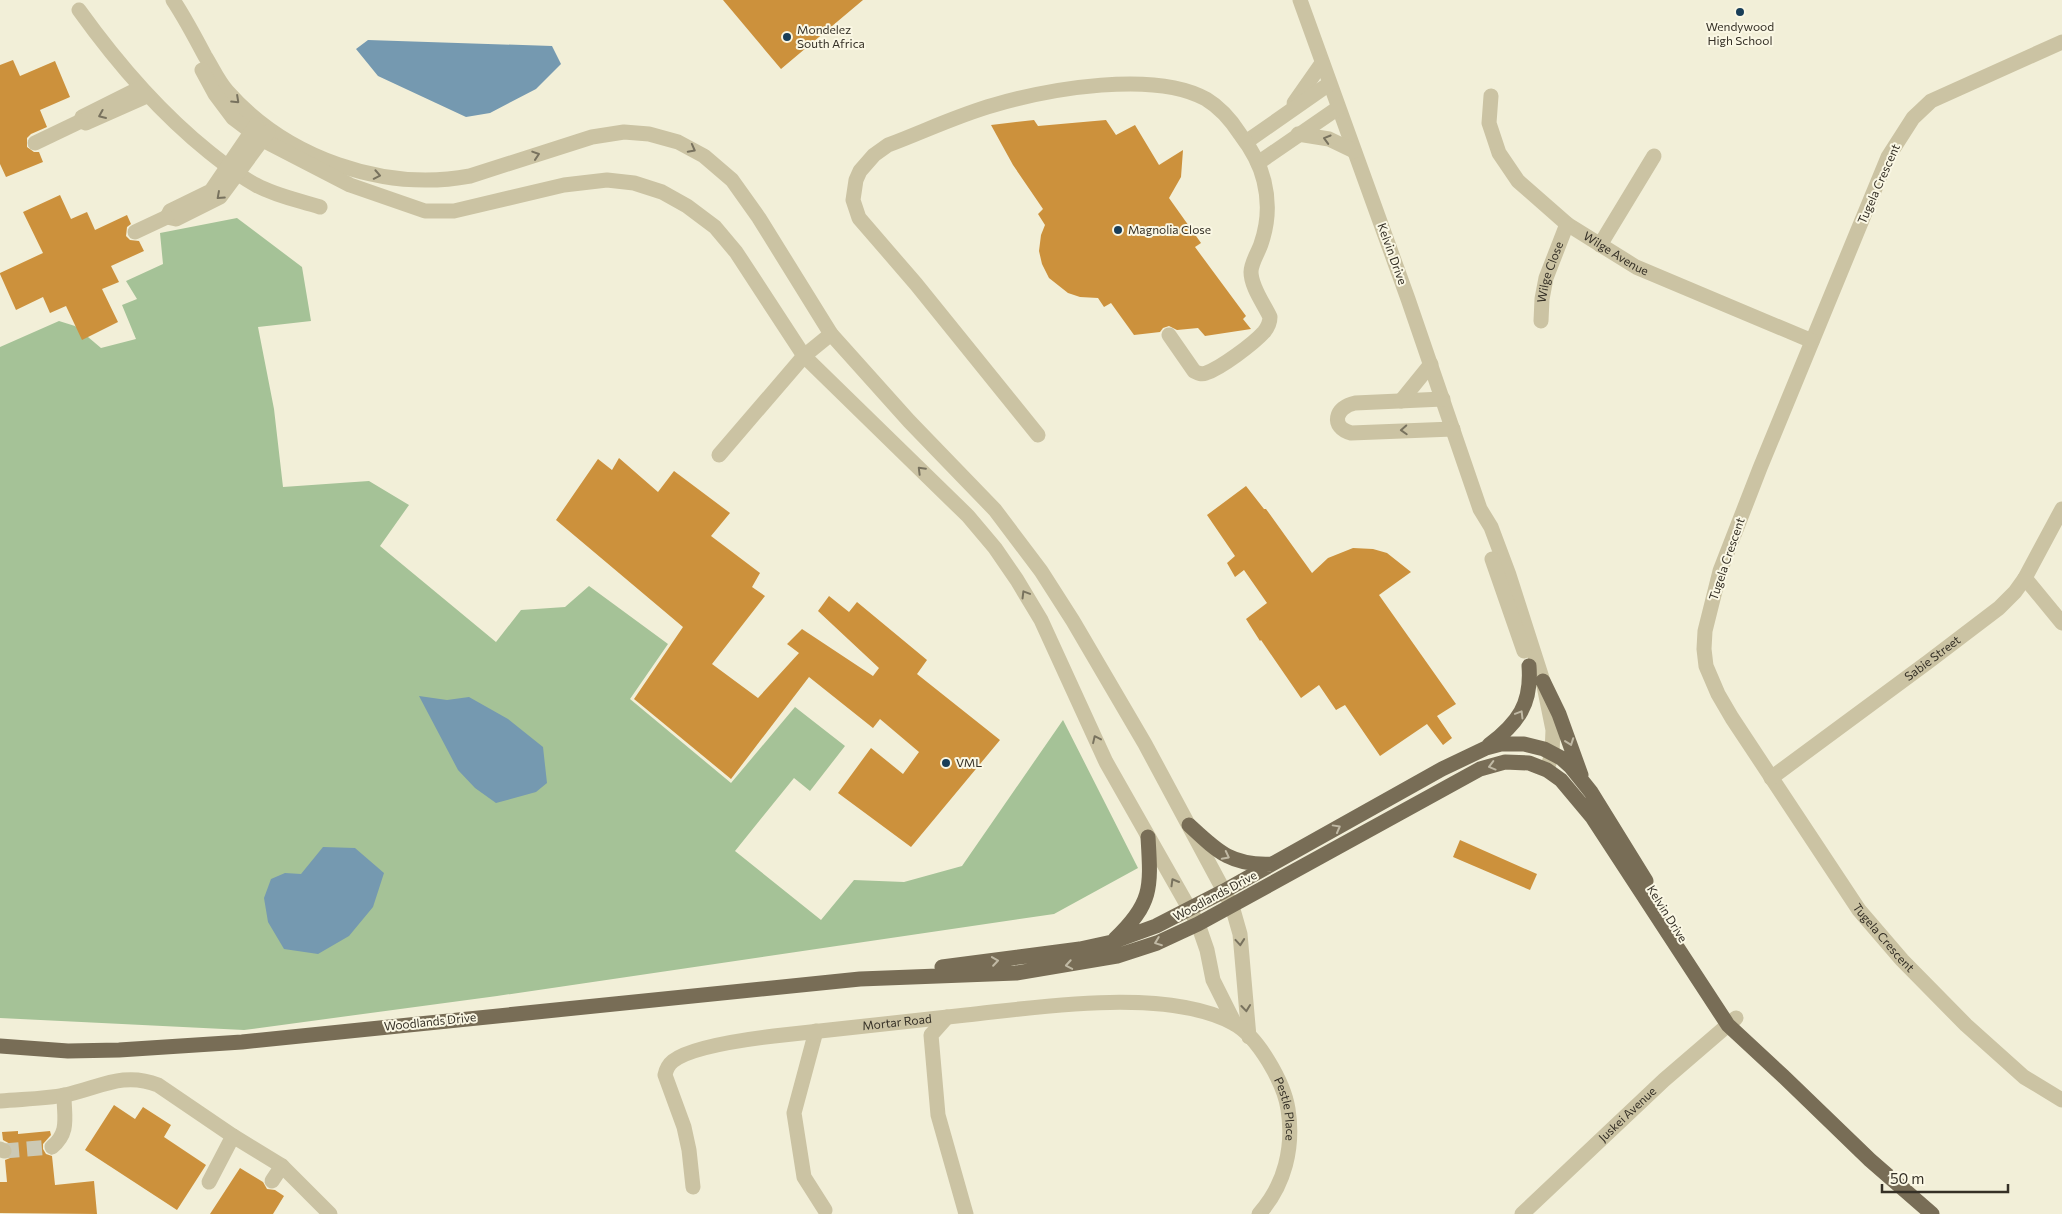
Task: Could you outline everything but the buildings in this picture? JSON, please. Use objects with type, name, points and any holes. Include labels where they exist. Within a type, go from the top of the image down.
[{"type":"main road","points":[[1486,748],[1514,722],[1524,707],[1530,690],[1529,666]]},
{"type":"main road","points":[[1544,681],[1559,714],[1581,778]]},
{"type":"main road","name":"Woodlands Drive","points":[[860,978],[897,971],[980,964],[1080,949],[1112,942],[1156,926],[1190,910],[1418,782],[1486,748],[1515,744],[1548,751]]},
{"type":"main road","name":"Kelvin Drive","points":[[1548,751],[1566,762],[1581,778],[1732,1021]]},
{"type":"main road","name":"Woodlands Drive","points":[[0,1046],[68,1051],[102,1051],[242,1042],[860,978],[1016,974],[1051,968],[1117,956],[1157,942],[1198,924],[1480,769],[1504,762],[1529,763],[1543,768]]},
{"type":"main road","name":"Kelvin Drive","points":[[1543,768],[1567,786],[1592,817],[1732,1021],[1784,1076],[1870,1160],[1932,1214]]},
{"type":"main road","points":[[1189,825],[1217,852],[1230,859],[1244,863],[1273,864]]},
{"type":"main road","points":[[1112,942],[1134,921],[1145,899],[1148,887],[1148,837]]},
{"type":"street","points":[[161,0],[179,27],[215,94],[233,118],[342,166],[383,177],[415,180],[453,179],[470,176],[592,137],[624,132],[649,134],[678,142],[704,156],[732,180],[759,218],[830,334],[909,422],[995,510],[1041,571],[1073,621],[1140,735],[1232,906],[1240,934],[1249,1037]]},
{"type":"street","points":[[173,0],[226,91],[260,130],[350,185],[425,211],[454,211],[564,185],[607,180],[634,183],[662,192],[687,206],[715,227],[736,252],[804,356],[961,509],[994,548],[1017,580],[1041,620],[1106,762],[1198,924],[1207,950],[1213,980],[1235,1024]]},
{"type":"street","name":"Kelvin Drive","points":[[1300,0],[1431,364],[1480,509],[1493,533],[1544,681],[1552,720],[1548,751],[1543,768]]},
{"type":"street","points":[[79,10],[107,49],[144,92],[184,132],[232,170],[276,194],[320,206]]},
{"type":"street","name":"Tugela Crescent","points":[[2062,42],[1931,100],[1913,118],[1888,157],[1720,571],[1704,631],[1706,666],[1718,694],[1771,778],[1860,910],[1902,960],[1966,1024],[2024,1077],[2062,1100]]},
{"type":"street","points":[[1292,109],[1295,101],[1322,62]]},
{"type":"street","points":[[1038,435],[916,284],[859,218],[852,200],[860,171],[874,155],[888,145],[993,105],[1048,93],[1126,83],[1147,84],[1184,90],[1206,99],[1228,115],[1258,163],[1264,180],[1268,208],[1262,243],[1251,271],[1252,280],[1270,317],[1270,324],[1265,331],[1234,356],[1206,373],[1200,374],[1194,371],[1169,336]]},
{"type":"street","points":[[1246,142],[1329,84]]},
{"type":"street","points":[[35,143],[81,121],[86,122],[144,92]]},
{"type":"street","name":"Wilge Avenue","points":[[1491,96],[1489,123],[1502,159],[1518,181],[1568,224],[1636,267],[1812,341]]},
{"type":"street","points":[[1258,163],[1338,108]]},
{"type":"street","points":[[135,232],[167,217],[176,219],[192,206],[220,198],[232,170],[260,130]]},
{"type":"street","points":[[1298,134],[1329,139],[1354,151]]},
{"type":"street","points":[[1600,245],[1654,156]]},
{"type":"street","name":"Wilge Close","points":[[1541,321],[1542,299],[1546,278],[1568,224]]},
{"type":"street","points":[[719,455],[804,356],[830,334]]},
{"type":"street","points":[[1400,401],[1431,364]]},
{"type":"street","points":[[1443,399],[1350,404],[1340,410],[1339,423],[1342,428],[1351,432],[1453,429]]},
{"type":"street","name":"Kelvin Drive","points":[[1480,509],[1482,530],[1529,666],[1543,714],[1548,751]]},
{"type":"street","name":"Sabie Street","points":[[1771,778],[1999,608],[2015,592],[2025,578],[2062,509]]},
{"type":"street","points":[[2025,578],[2062,623]]},
{"type":"street","name":"Mortar Road","points":[[693,1187],[689,1150],[684,1127],[665,1079],[666,1070],[671,1063],[695,1051],[765,1037],[816,1031],[1078,1004],[1147,1002],[1193,1008],[1235,1024],[1249,1037]]},
{"type":"street","points":[[947,1017],[930,1035],[938,1115],[966,1214]]},
{"type":"street","name":"Juskei Avenue","points":[[1522,1214],[1664,1080],[1732,1021]]},
{"type":"street","points":[[816,1031],[794,1113],[804,1177],[825,1210]]},
{"type":"street","name":"Pestle Place","points":[[1249,1037],[1266,1057],[1279,1079],[1286,1098],[1290,1122],[1289,1151],[1286,1166],[1277,1190],[1259,1214]]},
{"type":"street","points":[[0,1101],[64,1095],[116,1080],[146,1080],[158,1085],[233,1136],[282,1166],[315,1208],[330,1214]]},
{"type":"street","points":[[52,1147],[60,1141],[65,1131],[64,1095]]},
{"type":"street","points":[[209,1182],[233,1136]]},
{"type":"street","points":[[272,1182],[282,1166]]},
{"type":"green space","points":[[237,218],[302,267],[311,321],[258,327],[274,409],[283,487],[369,481],[409,505],[380,546],[496,642],[521,610],[565,607],[589,586],[668,644],[630,699],[731,783],[795,707],[845,746],[810,791],[794,778],[735,851],[821,920],[854,880],[904,882],[962,866],[1063,720],[1138,868],[1054,914],[497,996],[244,1030],[0,1018],[0,347],[59,321],[75,326],[101,348],[136,339],[122,305],[137,299],[126,281],[163,264],[160,233]]},
{"type":"water","points":[[368,40],[552,46],[561,64],[536,89],[490,113],[466,117],[378,76],[356,49]]},
{"type":"water","points":[[419,696],[447,700],[469,697],[508,719],[543,747],[547,783],[536,792],[496,803],[475,788],[458,770]]},
{"type":"water","points":[[323,847],[355,848],[384,873],[373,907],[349,936],[318,954],[284,949],[268,922],[264,898],[271,879],[285,873],[301,874]]},
{"type":"tunnel","points":[[4,1151],[52,1147]]},
{"type":"place","name":"Wendywood High School","points":[[1740,12]]},
{"type":"place","name":"Mondelez South Africa","points":[[787,37]]},
{"type":"place","name":"Magnolia Close","points":[[1118,230]]},
{"type":"place","name":"VML","points":[[946,763]]}]
